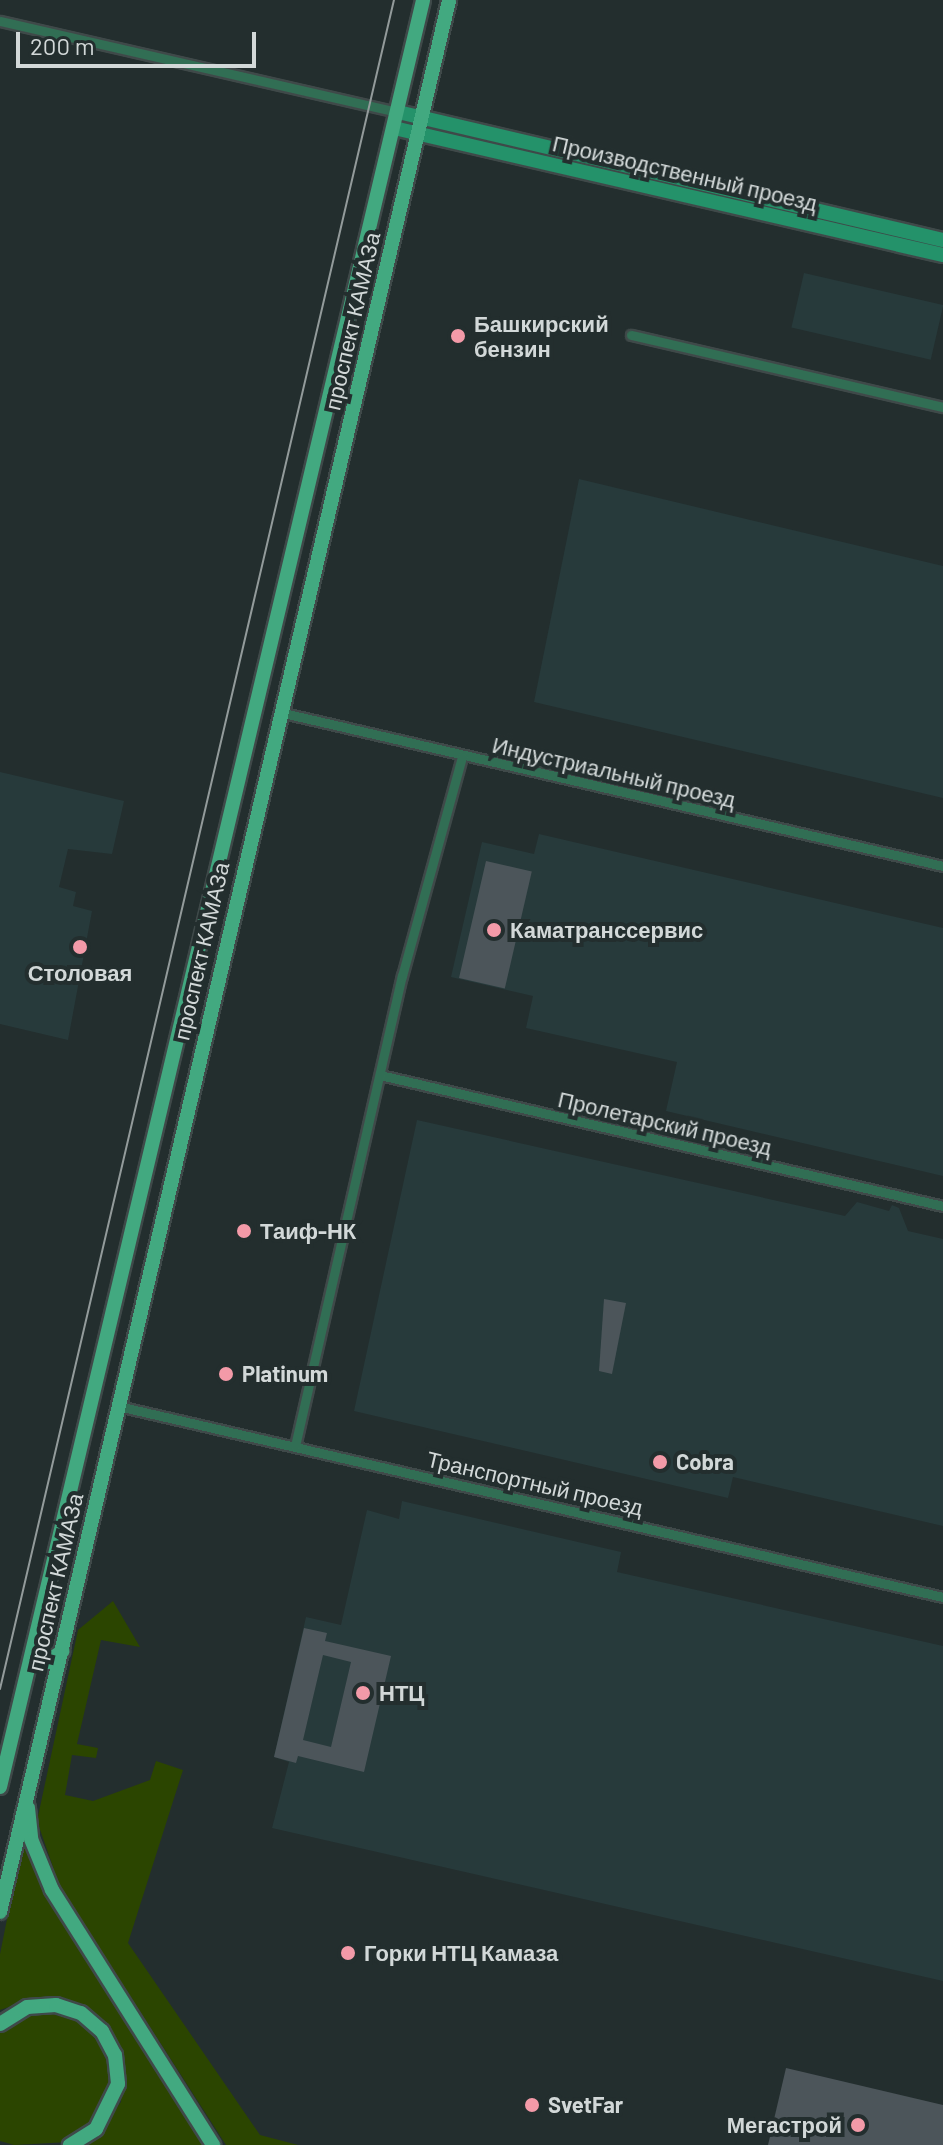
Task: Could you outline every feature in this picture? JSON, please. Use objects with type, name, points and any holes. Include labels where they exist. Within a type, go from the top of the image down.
[{"type":"main road","name":"проспект КАМАЗа","points":[[0,1787],[144,1174],[310,498],[423,0]]},
{"type":"main road","name":"проспект КАМАЗа","points":[[0,1912],[279,712],[319,563],[449,0]]},
{"type":"main road","points":[[310,498],[319,515],[332,506]]},
{"type":"main road","points":[[297,548],[302,539],[313,538],[319,563]]},
{"type":"main road","points":[[144,1174],[163,1148],[169,1183]]},
{"type":"main road","points":[[35,1645],[47,1662],[63,1651]]},
{"type":"main road","points":[[0,1774],[7,1758]]},
{"type":"main road","points":[[32,1774],[31,1839],[52,1890],[213,2145]]},
{"type":"main road","points":[[0,2024],[27,2007],[56,2005],[81,2013],[102,2031],[115,2055],[118,2084],[96,2129],[70,2145]]},
{"type":"street","points":[[0,21],[373,109],[398,112]]},
{"type":"street","points":[[373,109],[394,128]]},
{"type":"street","name":"Производственный проезд","points":[[398,112],[828,221],[943,255]]},
{"type":"street","name":"Производственный проезд","points":[[394,128],[828,221],[943,240]]},
{"type":"street","points":[[631,335],[943,407]]},
{"type":"street","name":"Индустриальный проезд","points":[[279,712],[462,757],[943,866]]},
{"type":"street","points":[[295,1446],[380,1075],[462,757]]},
{"type":"street","name":"Пролетарский проезд","points":[[380,1075],[943,1206]]},
{"type":"street","name":"Транспортный проезд","points":[[118,1406],[943,1597]]},
{"type":"shaded area","points":[[804,273],[943,305],[931,360],[791,328]]},
{"type":"shaded area","points":[[579,479],[943,566],[943,798],[534,702]]},
{"type":"shaded area","points":[[0,772],[124,801],[112,854],[68,849],[59,887],[76,892],[73,906],[92,911],[68,1040],[0,1024]]},
{"type":"shaded area","name":"Каматранссервис","points":[[539,834],[943,928],[943,1176],[666,1111],[677,1062],[526,1028],[533,996],[451,977],[482,842],[534,854]]},
{"type":"shaded area","points":[[417,1120],[845,1216],[857,1202],[889,1211],[892,1205],[899,1208],[908,1231],[943,1239],[943,1526],[733,1477],[728,1498],[354,1411]]},
{"type":"shaded area","points":[[402,1501],[621,1552],[617,1572],[943,1646],[943,1981],[272,1828],[289,1762],[274,1757],[306,1617],[341,1625],[367,1510],[399,1519]]},
{"type":"green space","points":[[449,131],[787,207],[785,213],[446,135]]},
{"type":"green space","points":[[113,1601],[140,1647],[101,1640],[77,1744],[98,1748],[96,1758],[72,1755],[65,1795],[93,1801],[150,1780],[156,1761],[183,1770],[128,1943],[260,2135],[298,2145],[226,2145],[60,1887],[37,1821],[78,1630]]},
{"type":"green space","points":[[24,1835],[48,1898],[204,2145],[88,2145],[121,2102],[124,2067],[113,2037],[97,2017],[62,1998],[35,1998],[0,2010],[0,1954]]},
{"type":"green space","points":[[38,2011],[83,2021],[97,2036],[113,2076],[100,2118],[69,2142],[14,2145],[0,2141],[0,2031]]},
{"type":"building","name":"Каматранссервис","points":[[486,861],[532,872],[505,988],[459,978]]},
{"type":"building","points":[[604,1299],[626,1303],[612,1374],[599,1371]]},
{"type":"building","name":"НТЦ","points":[[304,1628],[327,1633],[325,1641],[391,1656],[364,1772],[298,1756],[296,1763],[274,1757]],"holes":[[[323,1655],[351,1662],[331,1747],[303,1740]]]},
{"type":"building","name":"Мегастрой","points":[[786,2068],[943,2105],[943,2145],[768,2145]]},
{"type":"tram line","points":[[0,1689],[394,0]]},
{"type":"place","name":"Башкирский бензин","points":[[458,336]]},
{"type":"place","name":"Каматранссервис","points":[[494,930]]},
{"type":"place","name":"Столовая","points":[[80,947]]},
{"type":"place","name":"Таиф-НК","points":[[244,1231]]},
{"type":"place","name":"Platinum","points":[[226,1374]]},
{"type":"place","name":"Cobra","points":[[660,1462]]},
{"type":"place","name":"НТЦ","points":[[363,1693]]},
{"type":"place","name":"Горки НТЦ Камаза","points":[[348,1953]]},
{"type":"place","name":"SvetFar","points":[[532,2105]]},
{"type":"place","name":"Мегастрой","points":[[858,2125]]}]
